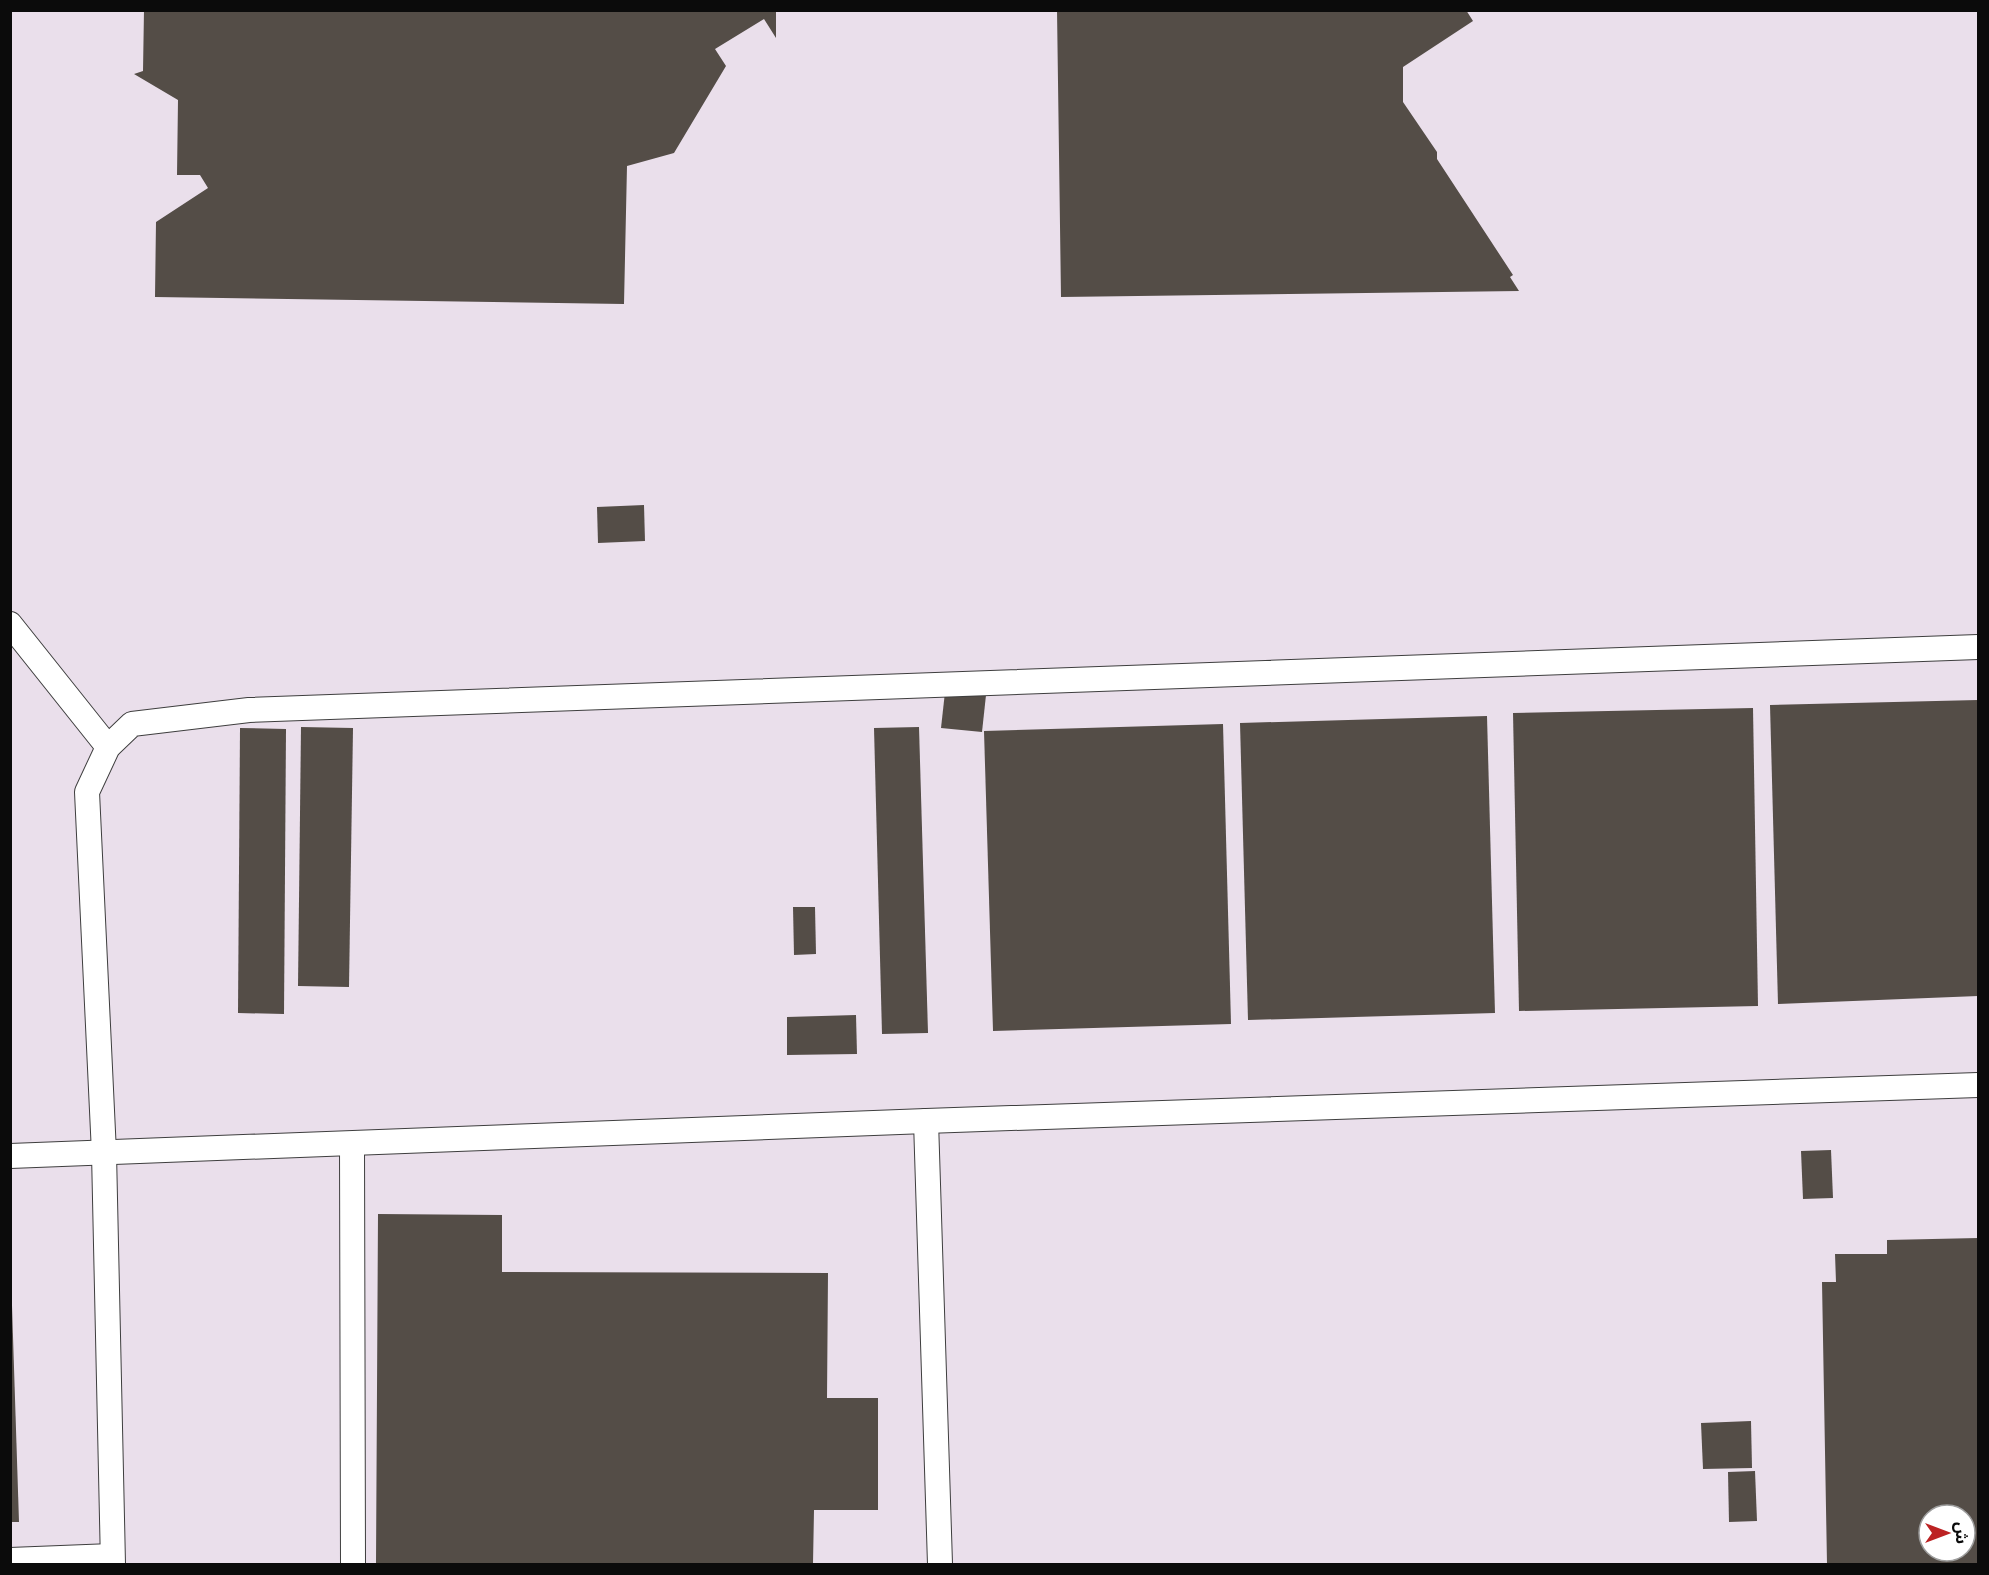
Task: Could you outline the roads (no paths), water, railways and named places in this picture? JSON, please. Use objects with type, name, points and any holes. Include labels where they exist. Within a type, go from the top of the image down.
[{"type":"lane","points":[[10,624],[108,747]]},
{"type":"lane","points":[[10,1560],[113,1560],[104,1153],[87,792],[108,747],[132,723],[249,710],[1978,648]]},
{"type":"lane","points":[[10,1156],[926,1127],[1978,1084]]},
{"type":"lane","points":[[926,1127],[938,1564]]},
{"type":"lane","points":[[352,1144],[353,1564]]}]
